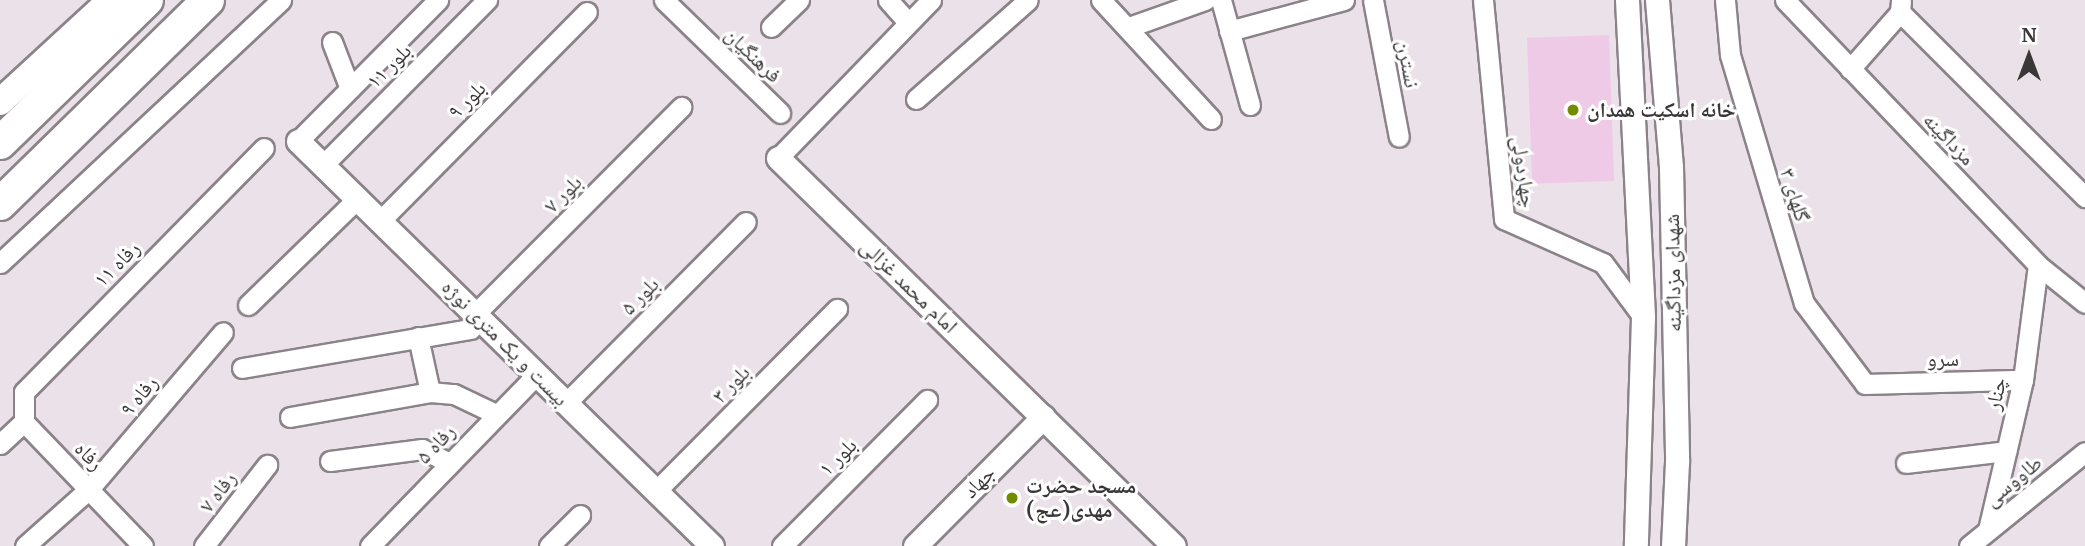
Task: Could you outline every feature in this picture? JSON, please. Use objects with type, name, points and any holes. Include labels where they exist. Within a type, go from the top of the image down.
[{"type":"highway","points":[[0,143],[147,0]]},
{"type":"highway","points":[[0,204],[208,0]]},
{"type":"main road","points":[[0,102],[111,0]]},
{"type":"street","points":[[0,262],[281,0]]},
{"type":"street","points":[[298,141],[350,89],[421,8],[438,0]]},
{"type":"street","name":"بلور ۱۱","points":[[323,165],[487,0]]},
{"type":"street","name":"فرهنگیان","points":[[664,0],[780,113]]},
{"type":"street","points":[[771,27],[799,0]]},
{"type":"street","points":[[888,0],[908,22]]},
{"type":"street","name":"امام محمد غزالی","points":[[931,0],[778,158],[1174,546]]},
{"type":"street","points":[[916,99],[1028,0]]},
{"type":"street","points":[[1101,0],[1129,27],[1211,119]]},
{"type":"street","points":[[1129,27],[1205,0]]},
{"type":"street","points":[[1221,0],[1250,105]]},
{"type":"street","points":[[1229,31],[1344,0]]},
{"type":"street","name":"نسترن","points":[[1373,0],[1399,137]]},
{"type":"street","name":"چهاردولی","points":[[1483,0],[1504,219],[1603,263],[1643,317]]},
{"type":"street","name":"شهدای مزداگینه","points":[[1628,0],[1643,317],[1636,546]]},
{"type":"street","name":"شهدای مزداگینه","points":[[1657,0],[1671,167],[1676,462],[1673,546]]},
{"type":"street","name":"گلهای ۳","points":[[1725,0],[1730,55],[1804,303],[1865,384]]},
{"type":"street","name":"مزداگینه","points":[[1785,0],[2038,265],[2085,303]]},
{"type":"street","points":[[1850,69],[1901,6],[2085,197]]},
{"type":"street","name":"بلور ۹","points":[[380,220],[587,12]]},
{"type":"street","points":[[332,42],[350,89]]},
{"type":"street","name":"بلور ۷","points":[[474,321],[681,107]]},
{"type":"street","name":"بیست و یک متری نوژه","points":[[298,141],[380,220],[474,321],[537,374],[712,546]]},
{"type":"street","name":"رفاه ۱۱","points":[[24,422],[24,392],[264,148]]},
{"type":"street","points":[[248,305],[357,198]]},
{"type":"street","name":"بلور ۵","points":[[566,403],[746,222]]},
{"type":"street","name":"چنار","points":[[1988,530],[2022,380],[2038,265]]},
{"type":"street","name":"بلور ۳","points":[[656,491],[837,309]]},
{"type":"street","points":[[242,368],[418,337],[474,321]]},
{"type":"street","name":"رفاه ۹","points":[[25,546],[89,489],[223,331]]},
{"type":"street","points":[[418,337],[430,392]]},
{"type":"street","name":"رفاه ۵","points":[[370,546],[537,374]]},
{"type":"street","name":"سرو","points":[[1865,384],[2022,380]]},
{"type":"street","points":[[290,417],[430,392],[454,394],[496,414]]},
{"type":"street","name":"بلور ۱","points":[[782,546],[927,400]]},
{"type":"street","name":"جهاد","points":[[915,546],[1043,418]]},
{"type":"street","points":[[0,444],[24,422]]},
{"type":"street","name":"رفاه","points":[[24,422],[144,546]]},
{"type":"street","points":[[330,461],[422,449],[449,463]]},
{"type":"street","points":[[1906,463],[2006,451]]},
{"type":"street","name":"طاووسی","points":[[1969,546],[2085,452]]},
{"type":"street","name":"رفاه ۷","points":[[204,546],[267,465]]},
{"type":"street","points":[[549,546],[580,515]]},
{"type":"shaded area","name":"خانه اسكيت همدان","points":[[1609,35],[1614,181],[1532,184],[1527,38]]},
{"type":"place","name":"خانه اسكيت همدان","points":[[1573,110]]},
{"type":"place","name":"مسجد حضرت مهدی(عج)","points":[[1012,498]]}]
